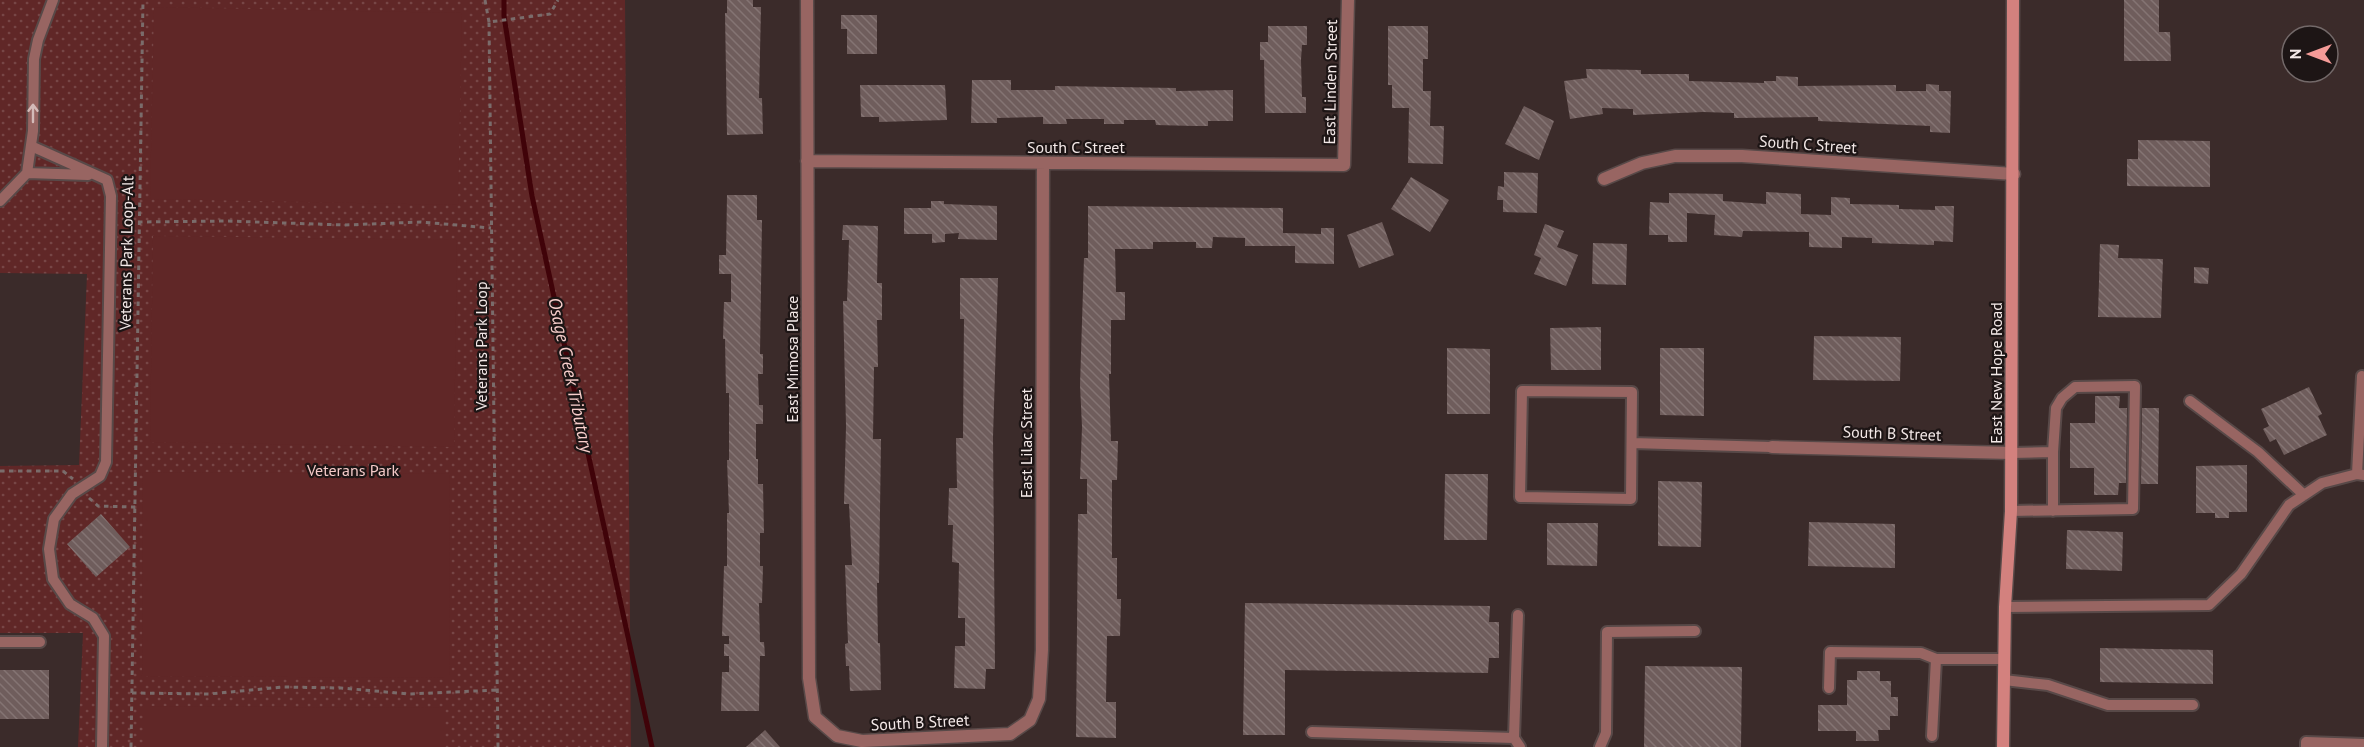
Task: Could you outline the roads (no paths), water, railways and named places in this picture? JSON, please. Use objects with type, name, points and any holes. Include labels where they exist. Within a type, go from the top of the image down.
[{"type":"street","name":"East Mimosa Place","points":[[807,0],[809,678],[815,717]]},
{"type":"street","name":"East Linden Street","points":[[1344,165],[1348,0]]},
{"type":"street","name":"East New Hope Road","points":[[2003,747],[2005,607],[2012,453],[2013,0]]},
{"type":"street","name":"South C Street","points":[[1604,178],[1642,163],[1675,156],[1742,156],[2014,174]]},
{"type":"street","name":"South C Street","points":[[807,161],[1344,165]]},
{"type":"street","name":"East Lilac Street","points":[[1030,720],[1039,699],[1042,650],[1043,163]]},
{"type":"street","name":"South B Street","points":[[1772,447],[2012,453]]},
{"type":"street","name":"South B Street","points":[[815,717],[837,736],[862,741],[1010,734],[1030,720]]},
{"type":"lane","points":[[0,201],[27,174],[31,147],[33,59],[53,0]]},
{"type":"lane","points":[[31,147],[107,180],[111,196],[106,462],[100,476],[72,494],[54,519],[49,549],[53,579],[70,604],[93,618],[104,636],[102,747]]},
{"type":"lane","points":[[27,174],[95,175]]},
{"type":"lane","points":[[2005,607],[2209,604],[2241,574],[2289,505],[2322,483],[2360,474],[2362,376]]},
{"type":"lane","points":[[2011,511],[2053,511],[2133,509],[2135,386],[2075,387],[2062,398],[2056,408],[2053,511]]},
{"type":"lane","points":[[1522,391],[1632,392],[1632,443],[1631,499],[1520,497],[1522,391]]},
{"type":"lane","points":[[2190,401],[2258,453],[2304,495]]},
{"type":"lane","points":[[1632,443],[1772,447]]},
{"type":"lane","points":[[2012,453],[2053,453]]},
{"type":"lane","points":[[1312,732],[1517,742],[1518,615]]},
{"type":"lane","points":[[1600,747],[1606,733],[1607,632],[1695,631]]},
{"type":"lane","points":[[0,642],[40,642]]},
{"type":"lane","points":[[1829,688],[1830,652],[1921,653],[1936,659],[2004,659]]},
{"type":"lane","points":[[1932,736],[1936,659]]},
{"type":"lane","points":[[2004,680],[2048,685],[2108,705],[2193,705]]},
{"type":"lane","points":[[2306,747],[2306,742],[2364,744]]},
{"type":"waterway","name":"Osage Creek Tributary","points":[[504,0],[504,16],[532,196],[652,747]]},
{"type":"park label","name":"Veterans Park","points":[[353,470]]}]
